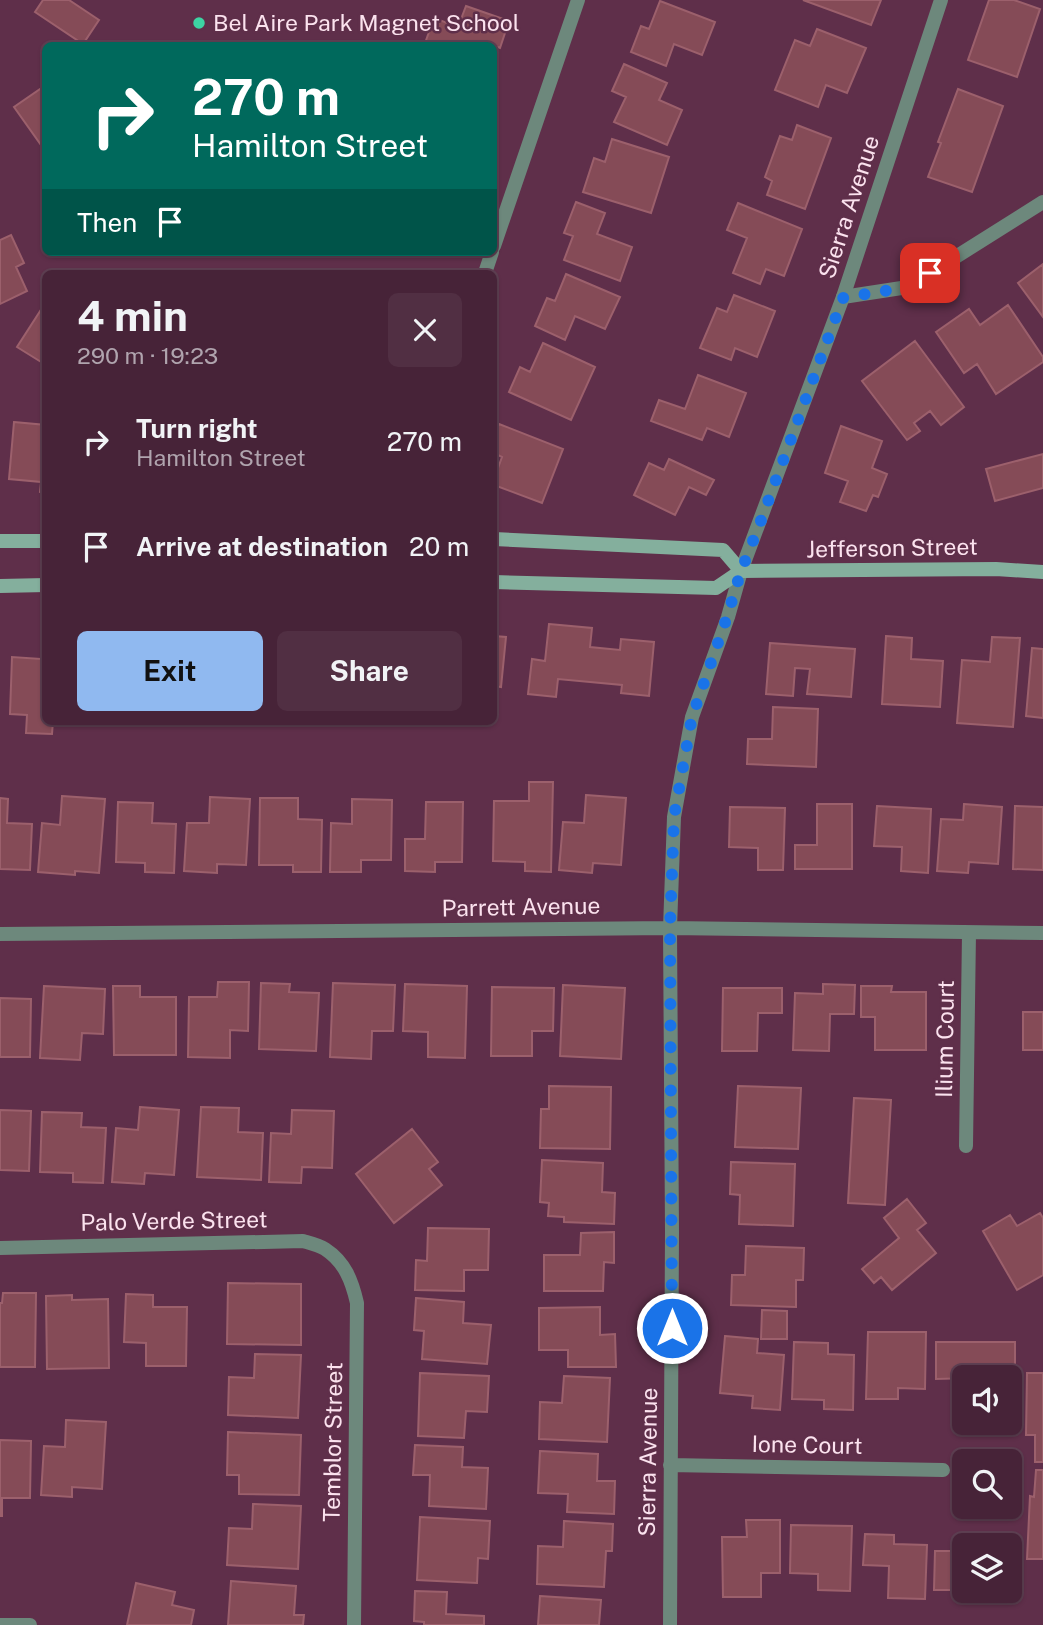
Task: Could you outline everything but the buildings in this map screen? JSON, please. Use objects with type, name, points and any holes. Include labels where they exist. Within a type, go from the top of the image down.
[{"type":"main road","points":[[497,539],[723,550],[741,571]]},
{"type":"main road","points":[[0,541],[42,541]]},
{"type":"main road","name":"Jefferson Street","points":[[497,582],[716,588],[741,571],[996,569],[1043,572]]},
{"type":"main road","points":[[0,586],[42,585]]},
{"type":"street","points":[[497,225],[578,0]]},
{"type":"street","name":"Sierra Avenue","points":[[670,1625],[670,928],[674,817],[683,763],[692,717],[741,571],[843,298],[941,0]]},
{"type":"street","points":[[843,298],[908,287],[1043,202]]},
{"type":"street","name":"Parrett Avenue","points":[[0,934],[670,928],[1043,933]]},
{"type":"street","name":"Ilium Court","points":[[966,1146],[969,933]]},
{"type":"street","name":"Palo Verde Street","points":[[0,1248],[303,1241],[324,1248],[341,1263]]},
{"type":"street","name":"Temblor Street","points":[[341,1263],[353,1282],[357,1303],[354,1625]]},
{"type":"street","name":"Ione Court","points":[[670,1465],[943,1470]]},
{"type":"street","points":[[0,1625],[30,1625]]},
{"type":"place","name":"Bel Aire Park Magnet School","points":[[199,23]]},
{"type":"route","points":[[672,1328],[670,928],[674,817],[692,717],[741,571],[843,298],[908,287],[930,273]]}]
